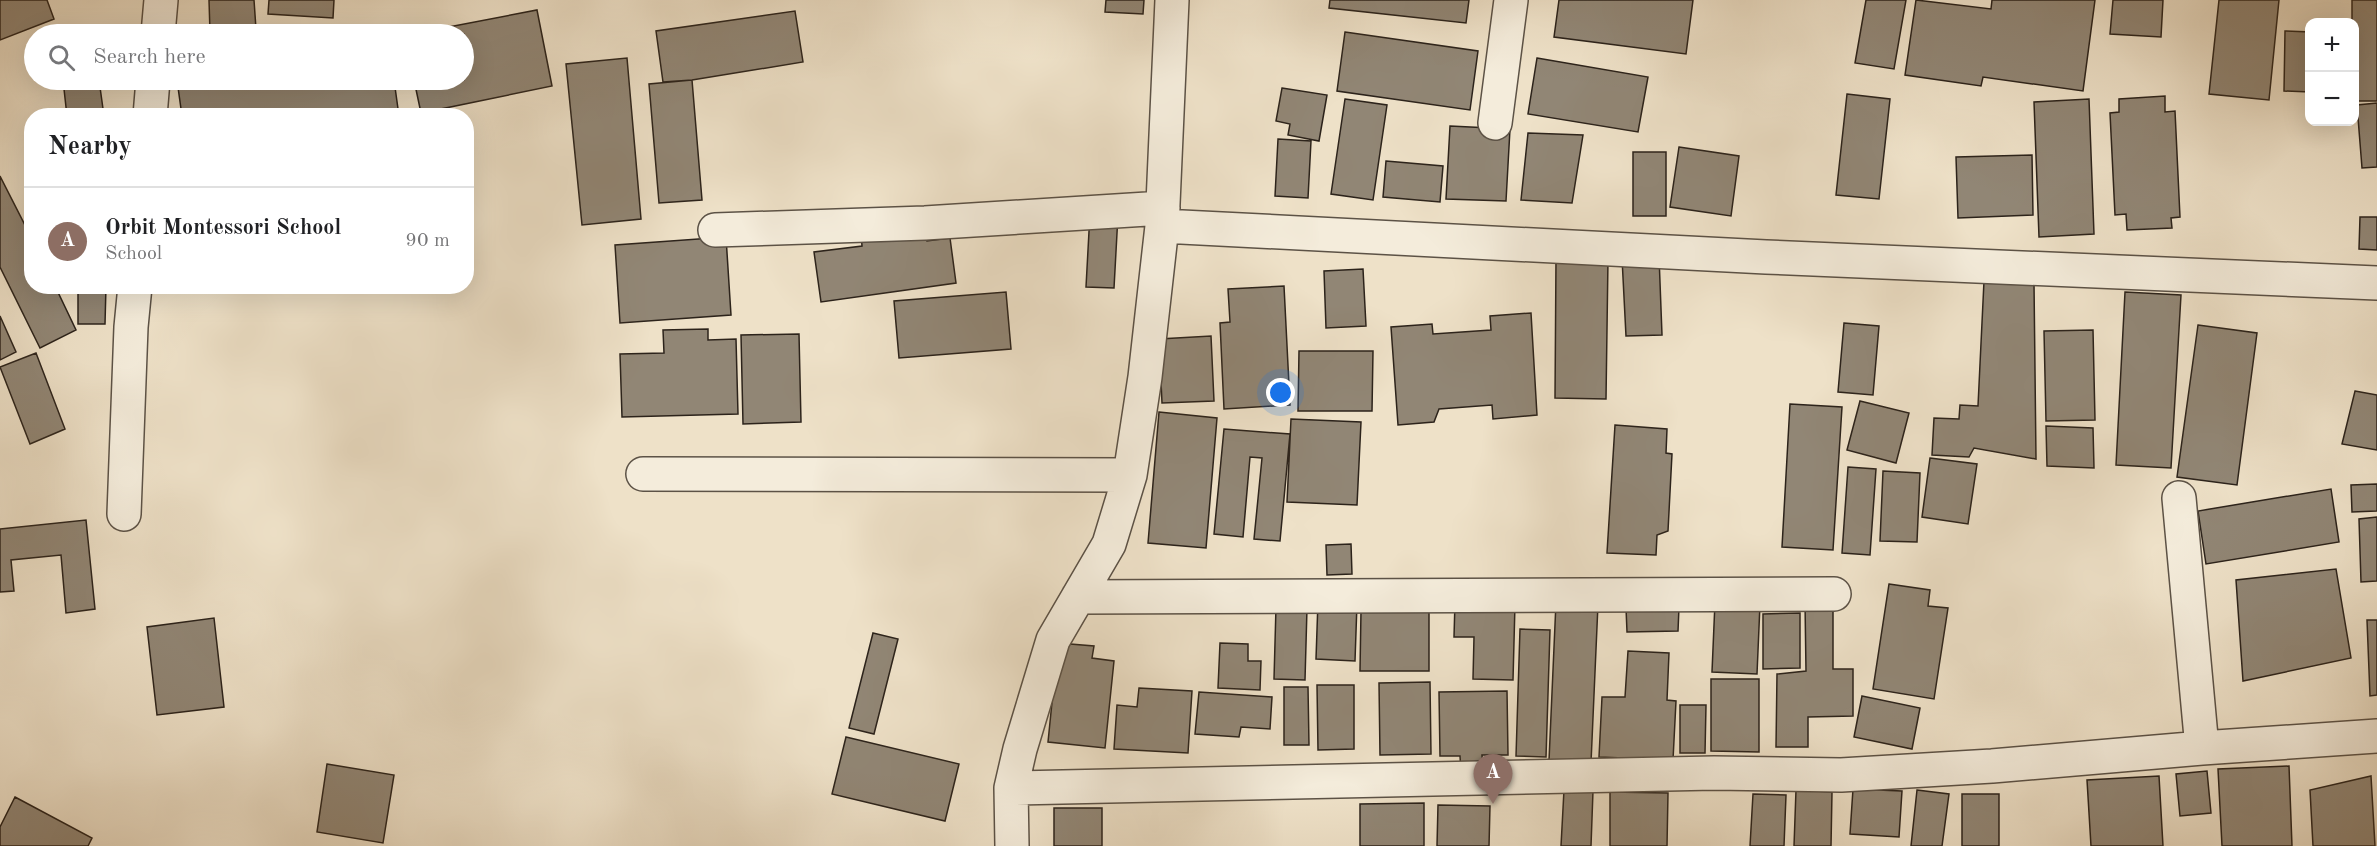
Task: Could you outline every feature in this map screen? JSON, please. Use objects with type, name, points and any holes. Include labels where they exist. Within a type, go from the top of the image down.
[{"type":"street","points":[[159,24],[161,0]]},
{"type":"street","points":[[1012,846],[1011,788],[1020,749],[1053,640],[1109,544],[1130,475],[1145,377],[1162,217],[1172,0]]},
{"type":"street","points":[[1495,123],[1511,0]]},
{"type":"street","points":[[151,108],[152,90]]},
{"type":"street","points":[[715,230],[1162,217],[1789,258],[2377,284]]},
{"type":"street","points":[[124,514],[135,294]]},
{"type":"street","points":[[643,474],[1130,475]]},
{"type":"street","points":[[2179,498],[2202,748]]},
{"type":"street","points":[[1078,597],[1834,594]]},
{"type":"street","points":[[1011,788],[1703,774],[1841,775],[1992,766],[2377,736]]},
{"type":"building","points":[[0,0],[47,0],[54,19],[41,24],[24,24],[24,31],[0,40]]},
{"type":"building","points":[[209,0],[254,0],[256,24],[210,24]]},
{"type":"building","points":[[269,0],[334,0],[333,18],[268,14]]},
{"type":"building","points":[[1106,0],[1144,0],[1143,14],[1105,12]]},
{"type":"building","points":[[1330,0],[1469,0],[1466,23],[1329,8]]},
{"type":"building","points":[[1559,0],[1693,0],[1686,54],[1554,37]]},
{"type":"building","points":[[1866,0],[1906,0],[1894,69],[1855,63]]},
{"type":"building","points":[[1916,0],[1991,9],[1992,0],[2095,0],[2083,91],[1983,77],[1981,86],[1905,75]]},
{"type":"building","points":[[2113,0],[2163,0],[2161,37],[2110,34]]},
{"type":"building","points":[[2219,0],[2279,0],[2269,100],[2209,94]]},
{"type":"building","points":[[2352,0],[2377,0],[2377,101],[2359,101],[2359,18],[2352,18]]},
{"type":"building","points":[[537,10],[552,86],[445,108],[420,108],[416,90],[474,90],[474,24],[464,24]]},
{"type":"building","points":[[795,11],[803,62],[692,80],[663,82],[656,31]]},
{"type":"building","points":[[2285,31],[2305,32],[2305,92],[2284,91]]},
{"type":"building","points":[[1345,32],[1478,51],[1470,110],[1337,91]]},
{"type":"building","points":[[627,58],[641,219],[582,225],[566,64]]},
{"type":"building","points":[[1537,58],[1648,77],[1638,132],[1528,114]]},
{"type":"building","points":[[692,80],[702,200],[659,203],[649,84]]},
{"type":"building","points":[[1282,88],[1327,95],[1319,141],[1288,135],[1290,124],[1276,121]]},
{"type":"building","points":[[64,90],[100,90],[103,108],[66,108]]},
{"type":"building","points":[[178,90],[395,90],[398,108],[181,108]]},
{"type":"building","points":[[1847,94],[1890,99],[1879,199],[1836,195]]},
{"type":"building","points":[[2165,96],[2165,112],[2175,111],[2180,217],[2171,218],[2172,228],[2127,230],[2126,214],[2115,215],[2110,113],[2119,112],[2119,99]]},
{"type":"building","points":[[1345,99],[1387,105],[1373,200],[1331,194]]},
{"type":"building","points":[[2089,99],[2094,234],[2039,237],[2034,102]]},
{"type":"building","points":[[2377,103],[2377,167],[2362,168],[2359,105]]},
{"type":"building","points":[[1450,126],[1510,129],[1506,201],[1446,199]]},
{"type":"building","points":[[1528,133],[1583,135],[1572,203],[1521,200]]},
{"type":"building","points":[[1278,139],[1311,141],[1308,198],[1275,196]]},
{"type":"building","points":[[1679,147],[1739,156],[1731,216],[1670,207]]},
{"type":"building","points":[[1633,152],[1666,152],[1666,216],[1633,216]]},
{"type":"building","points":[[2032,155],[2033,215],[1958,218],[1956,157]]},
{"type":"building","points":[[1386,161],[1443,166],[1440,202],[1383,197]]},
{"type":"building","points":[[0,176],[24,223],[24,294],[59,294],[76,330],[40,348],[0,267]]},
{"type":"building","points":[[1090,213],[1118,215],[1114,288],[1086,287]]},
{"type":"building","points":[[2360,217],[2377,217],[2377,250],[2359,249]]},
{"type":"building","points":[[925,223],[927,241],[950,238],[956,283],[821,302],[814,252],[862,246],[861,232]]},
{"type":"building","points":[[726,237],[731,315],[620,323],[615,245]]},
{"type":"building","points":[[1659,256],[1662,335],[1626,336],[1622,258]]},
{"type":"building","points":[[1556,259],[1608,259],[1606,399],[1555,398]]},
{"type":"building","points":[[1363,269],[1366,326],[1326,328],[1324,271]]},
{"type":"building","points":[[1984,281],[2034,283],[2036,459],[1974,448],[1969,457],[1932,455],[1934,418],[1959,419],[1960,405],[1978,406]]},
{"type":"building","points":[[1284,286],[1290,405],[1224,409],[1220,323],[1230,322],[1228,289]]},
{"type":"building","points":[[1006,292],[1011,349],[899,358],[894,301]]},
{"type":"building","points":[[2125,292],[2181,295],[2171,468],[2116,465]]},
{"type":"building","points":[[78,294],[106,294],[105,324],[78,324]]},
{"type":"building","points":[[1531,313],[1537,415],[1493,419],[1492,405],[1439,409],[1434,422],[1398,425],[1391,327],[1432,324],[1433,334],[1491,330],[1490,316]]},
{"type":"building","points":[[0,316],[16,352],[0,360]]},
{"type":"building","points":[[1844,323],[1879,326],[1873,395],[1838,392]]},
{"type":"building","points":[[2198,325],[2257,333],[2237,485],[2177,477]]},
{"type":"building","points":[[708,329],[708,340],[736,339],[738,414],[622,417],[620,354],[664,353],[663,330]]},
{"type":"building","points":[[2093,330],[2095,420],[2046,421],[2044,331]]},
{"type":"building","points":[[799,334],[801,422],[743,424],[741,335]]},
{"type":"building","points":[[1211,336],[1214,401],[1162,403],[1159,339]]},
{"type":"building","points":[[1299,351],[1373,351],[1372,411],[1298,411]]},
{"type":"building","points":[[36,353],[65,429],[30,444],[0,367]]},
{"type":"building","points":[[2355,391],[2377,395],[2377,450],[2342,444]]},
{"type":"building","points":[[1860,401],[1909,413],[1896,463],[1847,450]]},
{"type":"building","points":[[1790,404],[1842,407],[1833,550],[1782,547]]},
{"type":"building","points":[[1159,412],[1217,418],[1206,548],[1148,543]]},
{"type":"building","points":[[1291,419],[1361,422],[1357,505],[1287,502]]},
{"type":"building","points":[[1615,425],[1667,429],[1666,453],[1672,454],[1668,531],[1657,535],[1656,555],[1607,553]]},
{"type":"building","points":[[2046,426],[2093,428],[2094,468],[2047,466]]},
{"type":"building","points":[[1224,429],[1290,434],[1280,541],[1254,539],[1262,458],[1250,457],[1243,537],[1214,534]]},
{"type":"building","points":[[1930,458],[1977,464],[1968,524],[1922,517]]},
{"type":"building","points":[[1848,467],[1876,469],[1870,555],[1842,553]]},
{"type":"building","points":[[1883,471],[1920,473],[1917,542],[1880,541]]},
{"type":"building","points":[[2377,484],[2377,511],[2352,512],[2351,485]]},
{"type":"building","points":[[2331,489],[2339,542],[2206,564],[2198,511]]},
{"type":"building","points":[[2377,517],[2377,581],[2361,582],[2359,519]]},
{"type":"building","points":[[86,520],[95,609],[66,613],[61,555],[11,560],[14,591],[0,592],[0,529]]},
{"type":"building","points":[[1351,544],[1352,574],[1327,575],[1326,545]]},
{"type":"building","points":[[2336,569],[2351,658],[2243,681],[2236,580]]},
{"type":"building","points":[[1889,584],[1930,590],[1928,606],[1948,608],[1934,699],[1873,689]]},
{"type":"building","points":[[1318,601],[1357,603],[1355,661],[1316,659]]},
{"type":"building","points":[[1455,602],[1515,604],[1513,680],[1473,679],[1474,637],[1454,637]]},
{"type":"building","points":[[1556,602],[1598,604],[1591,763],[1549,761]]},
{"type":"building","points":[[1715,602],[1760,604],[1757,674],[1712,672]]},
{"type":"building","points":[[1805,602],[1833,602],[1833,669],[1853,669],[1853,716],[1808,717],[1808,747],[1776,747],[1777,674],[1806,671]]},
{"type":"building","points":[[1276,607],[1307,608],[1305,680],[1274,679]]},
{"type":"building","points":[[1679,607],[1678,631],[1627,632],[1626,608]]},
{"type":"building","points":[[1361,611],[1429,611],[1429,671],[1360,671]]},
{"type":"building","points":[[1800,613],[1800,668],[1763,669],[1763,614]]},
{"type":"building","points":[[214,618],[224,707],[157,715],[147,627]]},
{"type":"building","points":[[2367,620],[2377,620],[2377,695],[2370,696]]},
{"type":"building","points":[[1520,629],[1550,630],[1546,757],[1516,756]]},
{"type":"building","points":[[873,633],[898,639],[874,734],[849,728]]},
{"type":"building","points":[[1058,643],[1094,646],[1092,658],[1114,661],[1105,748],[1048,742]]},
{"type":"building","points":[[1220,643],[1248,644],[1248,661],[1261,661],[1260,690],[1218,688]]},
{"type":"building","points":[[1628,651],[1669,653],[1667,700],[1676,701],[1673,760],[1599,757],[1602,697],[1625,697]]},
{"type":"building","points":[[1711,679],[1759,679],[1759,752],[1711,751]]},
{"type":"building","points":[[1430,682],[1431,754],[1380,755],[1379,683]]},
{"type":"building","points":[[1317,685],[1354,685],[1354,749],[1318,750]]},
{"type":"building","points":[[1284,687],[1308,687],[1309,745],[1284,745]]},
{"type":"building","points":[[1139,688],[1192,691],[1188,753],[1114,749],[1117,705],[1137,707]]},
{"type":"building","points":[[1507,691],[1508,755],[1482,755],[1483,772],[1461,772],[1460,756],[1440,756],[1439,692]]},
{"type":"building","points":[[1199,692],[1272,697],[1270,729],[1241,727],[1239,737],[1195,734]]},
{"type":"building","points":[[1862,696],[1920,708],[1912,749],[1854,737]]},
{"type":"building","points":[[1680,705],[1706,705],[1705,753],[1680,753]]},
{"type":"building","points":[[846,737],[959,764],[945,821],[832,794]]},
{"type":"building","points":[[327,764],[394,775],[383,843],[317,832]]},
{"type":"building","points":[[2289,766],[2292,846],[2222,846],[2218,769]]},
{"type":"building","points":[[2207,771],[2211,813],[2180,816],[2176,774]]},
{"type":"building","points":[[2159,776],[2163,846],[2091,846],[2087,780]]},
{"type":"building","points":[[2371,776],[2375,846],[2313,846],[2310,790]]},
{"type":"building","points":[[1853,789],[1902,791],[1899,837],[1850,834]]},
{"type":"building","points":[[1564,790],[1593,791],[1591,846],[1561,846]]},
{"type":"building","points":[[1796,790],[1832,792],[1831,846],[1794,846]]},
{"type":"building","points":[[1917,790],[1949,794],[1942,846],[1911,846]]},
{"type":"building","points":[[1610,792],[1668,793],[1667,846],[1610,846]]},
{"type":"building","points":[[1753,794],[1786,795],[1784,846],[1750,846]]},
{"type":"building","points":[[1962,794],[1999,794],[1999,846],[1962,846]]},
{"type":"building","points":[[15,797],[92,838],[88,846],[0,846],[0,827]]},
{"type":"building","points":[[1424,803],[1424,846],[1360,846],[1360,804]]},
{"type":"building","points":[[1438,805],[1490,806],[1489,846],[1437,846]]},
{"type":"building","points":[[1054,808],[1102,808],[1102,846],[1054,846]]},
{"type":"place","name":"Orbit Montessori School","points":[[1493,804]]}]
